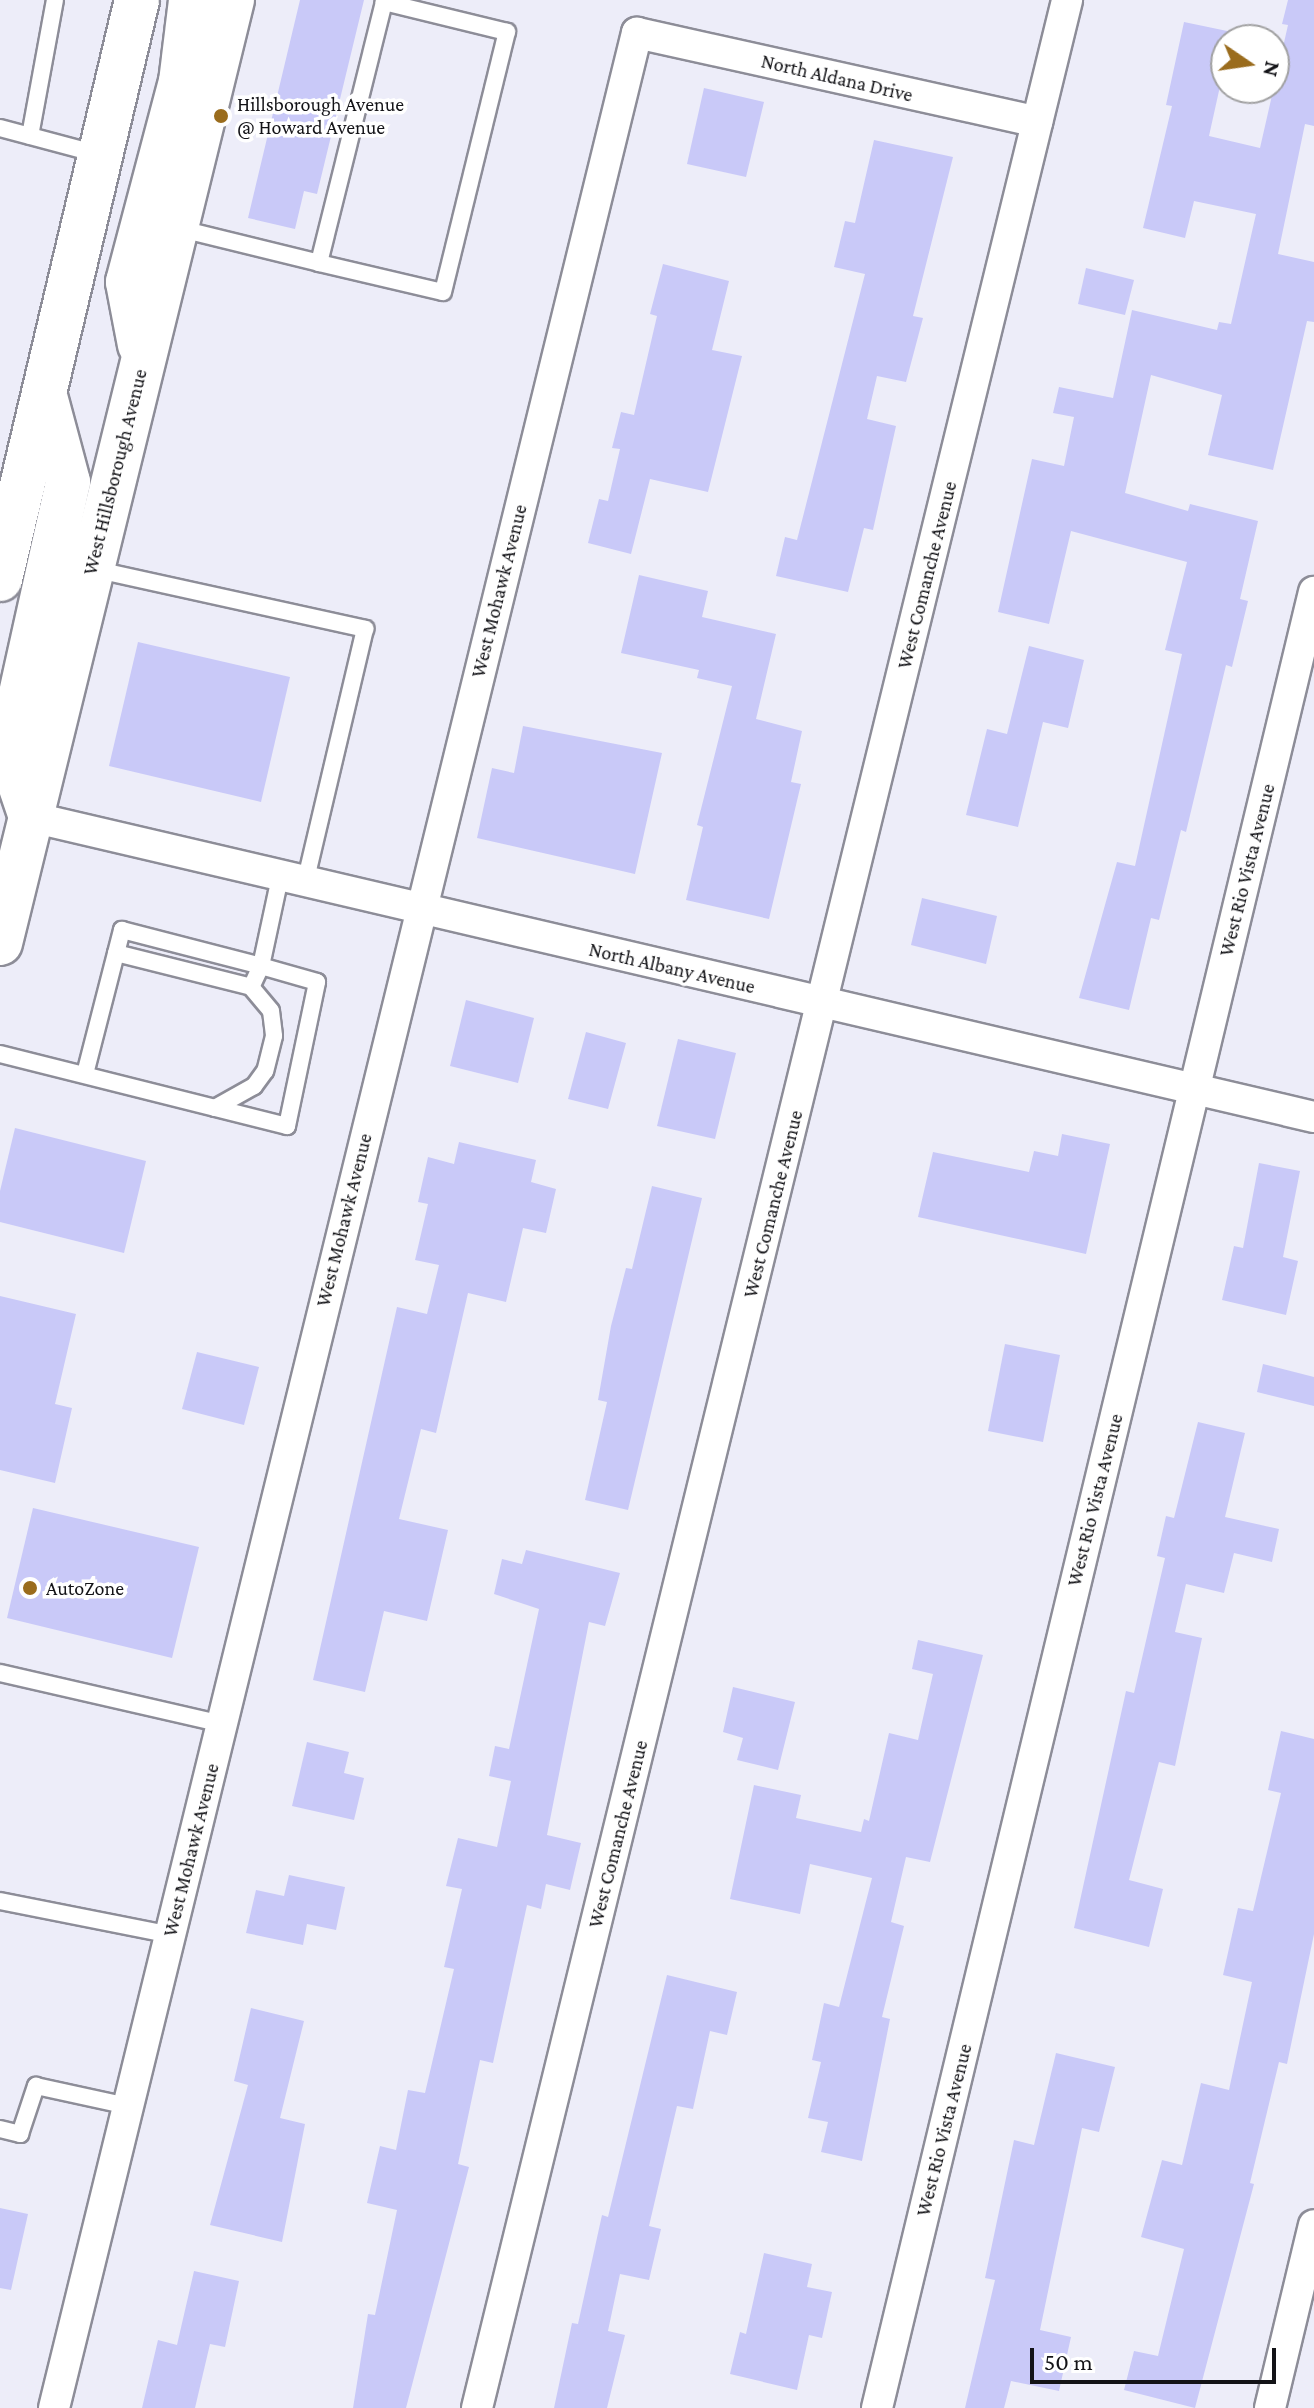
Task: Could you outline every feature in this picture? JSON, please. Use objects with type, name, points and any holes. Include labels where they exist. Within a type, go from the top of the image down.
[{"type":"main road","points":[[0,579],[137,0]]},
{"type":"main road","points":[[143,359],[128,282],[181,82],[191,0]]},
{"type":"main road","name":"West Hillsborough Avenue","points":[[0,943],[232,0]]},
{"type":"main road","points":[[31,817],[12,761],[13,730],[68,482],[45,397]]},
{"type":"street","name":"West Comanche Avenue","points":[[477,2408],[1067,0]]},
{"type":"street","name":"North Aldana Drive","points":[[637,33],[1037,122]]},
{"type":"street","name":"West Mohawk Avenue","points":[[54,2408],[637,33]]},
{"type":"street","name":"West Rio Vista Avenue","points":[[877,2408],[1314,592]]},
{"type":"street","name":"North Albany Avenue","points":[[31,817],[1314,1117]]},
{"type":"street","points":[[1270,2408],[1314,2225]]},
{"type":"lane","points":[[30,136],[55,0]]},
{"type":"lane","points":[[175,228],[319,263],[443,292],[507,32],[384,2],[319,263]]},
{"type":"lane","points":[[0,128],[100,155]]},
{"type":"lane","points":[[92,569],[365,629],[292,880],[251,987]]},
{"type":"lane","points":[[0,1054],[287,1126],[317,982],[122,930],[85,1074]]},
{"type":"lane","points":[[116,953],[251,987],[271,1011],[274,1036],[265,1071],[254,1086],[215,1108]]},
{"type":"lane","points":[[0,1673],[222,1724]]},
{"type":"lane","points":[[0,1901],[171,1935]]},
{"type":"lane","points":[[0,2129],[20,2134],[36,2086],[128,2106]]},
{"type":"building","points":[[300,0],[364,0],[317,194],[304,191],[295,229],[248,218]]},
{"type":"building","points":[[1288,0],[1314,0],[1314,126],[1305,124],[1278,254],[1314,262],[1314,322],[1307,321],[1273,470],[1208,455],[1222,395],[1151,375],[1125,493],[1188,511],[1190,504],[1258,521],[1240,599],[1248,601],[1232,667],[1226,665],[1186,832],[1181,830],[1159,920],[1151,918],[1129,1010],[1079,998],[1117,862],[1135,866],[1182,654],[1165,650],[1187,562],[1071,531],[1049,624],[998,612],[1032,459],[1064,466],[1074,417],[1053,413],[1059,387],[1113,398],[1132,310],[1217,330],[1219,322],[1231,324],[1256,214],[1194,201],[1185,238],[1143,228],[1172,106],[1166,105],[1184,22],[1210,27],[1210,104],[1216,104],[1209,136],[1260,148],[1270,104],[1290,104],[1290,24],[1282,24]]},
{"type":"building","points":[[704,88],[764,102],[746,177],[687,164]]},
{"type":"building","points":[[874,140],[953,157],[913,316],[923,318],[906,382],[877,376],[867,419],[896,426],[873,530],[864,528],[848,592],[776,576],[785,537],[797,540],[865,274],[834,267],[845,221],[855,223]]},
{"type":"building","points":[[663,264],[729,281],[712,350],[742,356],[708,492],[650,479],[631,554],[588,543],[599,499],[608,501],[620,449],[612,448],[621,412],[634,415],[657,316],[650,314]]},
{"type":"building","points":[[1086,268],[1134,280],[1125,315],[1078,304]]},
{"type":"building","points":[[639,575],[708,591],[702,617],[776,634],[756,719],[802,731],[791,782],[801,784],[769,919],[686,900],[703,827],[697,825],[732,686],[697,678],[699,670],[621,653]]},
{"type":"building","points":[[138,642],[290,677],[261,802],[109,766]]},
{"type":"building","points":[[1029,646],[1084,660],[1068,728],[1043,722],[1018,827],[966,815],[987,729],[1007,734]]},
{"type":"building","points":[[523,726],[662,753],[635,874],[477,838],[492,768],[514,773]]},
{"type":"building","points":[[922,898],[997,916],[986,964],[911,945]]},
{"type":"building","points":[[466,1000],[534,1018],[518,1083],[450,1066]]},
{"type":"building","points":[[586,1032],[626,1043],[608,1109],[568,1099]]},
{"type":"building","points":[[678,1039],[736,1053],[715,1139],[657,1126]]},
{"type":"building","points":[[15,1128],[146,1161],[124,1253],[0,1222],[0,1191]]},
{"type":"building","points":[[1062,1134],[1110,1144],[1086,1254],[918,1217],[933,1152],[1029,1172],[1034,1151],[1058,1156]]},
{"type":"building","points":[[459,1142],[536,1160],[531,1182],[556,1189],[546,1233],[523,1228],[506,1302],[468,1293],[436,1433],[421,1429],[399,1519],[448,1530],[427,1621],[384,1611],[365,1692],[313,1680],[397,1307],[427,1314],[439,1265],[415,1260],[428,1204],[418,1202],[428,1157],[454,1164]]},
{"type":"building","points":[[1259,1163],[1300,1171],[1283,1257],[1298,1261],[1286,1315],[1222,1300],[1234,1246],[1243,1248]]},
{"type":"building","points":[[652,1186],[702,1198],[628,1510],[585,1500],[607,1402],[598,1400],[611,1326],[626,1268],[632,1269]]},
{"type":"building","points":[[0,1296],[76,1314],[55,1404],[72,1408],[55,1483],[0,1470]]},
{"type":"building","points":[[1005,1344],[1060,1355],[1043,1442],[988,1431]]},
{"type":"building","points":[[197,1352],[259,1367],[244,1425],[182,1409]]},
{"type":"building","points":[[1263,1364],[1314,1377],[1314,1406],[1257,1392]]},
{"type":"building","points":[[1198,1422],[1245,1433],[1225,1517],[1279,1529],[1272,1562],[1234,1553],[1224,1593],[1186,1584],[1175,1632],[1202,1638],[1175,1766],[1159,1762],[1129,1880],[1163,1889],[1149,1947],[1074,1928],[1126,1691],[1134,1693],[1165,1558],[1157,1556],[1166,1516],[1174,1518]]},
{"type":"building","points":[[33,1508],[199,1547],[172,1658],[7,1618]]},
{"type":"building","points":[[526,1550],[620,1573],[605,1626],[589,1622],[547,1835],[581,1843],[570,1890],[546,1884],[541,1909],[527,1905],[493,2063],[480,2060],[458,2164],[469,2167],[406,2408],[353,2408],[368,2314],[375,2315],[397,2210],[367,2203],[380,2146],[396,2150],[408,2090],[425,2093],[454,1969],[444,1967],[462,1889],[446,1886],[458,1838],[497,1847],[511,1781],[489,1776],[495,1746],[509,1749],[539,1609],[494,1594],[502,1559],[522,1564]]},
{"type":"building","points":[[918,1640],[983,1655],[930,1862],[906,1857],[891,1922],[904,1926],[882,2017],[890,2019],[862,2161],[821,2152],[828,2122],[808,2118],[821,2062],[812,2060],[824,2003],[839,2007],[872,1878],[810,1864],[800,1914],[730,1899],[754,1785],[801,1795],[796,1818],[861,1832],[864,1819],[869,1821],[889,1733],[918,1740],[933,1674],[912,1669]]},
{"type":"building","points":[[733,1687],[795,1702],[778,1770],[737,1760],[743,1738],[723,1732]]},
{"type":"building","points":[[1281,1731],[1314,1739],[1314,1934],[1287,2064],[1279,2062],[1250,2183],[1254,2184],[1195,2408],[1124,2390],[1134,2351],[1158,2356],[1184,2249],[1141,2237],[1162,2160],[1182,2165],[1201,2083],[1229,2090],[1252,1982],[1223,1975],[1238,1908],[1253,1911],[1281,1793],[1268,1790]]},
{"type":"building","points":[[307,1742],[349,1752],[344,1773],[364,1778],[354,1820],[292,1806]]},
{"type":"building","points":[[289,1875],[345,1887],[336,1930],[307,1924],[303,1945],[246,1933],[256,1890],[284,1896]]},
{"type":"building","points":[[667,1975],[737,1992],[727,2035],[710,2031],[693,2109],[677,2106],[649,2226],[661,2229],[649,2280],[620,2274],[608,2331],[625,2335],[607,2408],[554,2408],[572,2323],[578,2324],[602,2215],[608,2217]]},
{"type":"building","points":[[251,2008],[304,2021],[280,2118],[305,2124],[282,2242],[210,2225],[248,2085],[234,2081]]},
{"type":"building","points":[[1056,2053],[1115,2067],[1099,2132],[1082,2128],[1040,2330],[1071,2337],[1059,2391],[1011,2381],[1004,2408],[965,2408],[995,2280],[985,2278],[1014,2140],[1034,2145]]},
{"type":"building","points":[[0,2208],[28,2214],[11,2290],[0,2288]]},
{"type":"building","points":[[764,2253],[812,2264],[807,2287],[832,2292],[822,2338],[809,2335],[797,2390],[730,2374],[740,2332],[746,2334]]},
{"type":"building","points":[[194,2271],[239,2281],[225,2347],[210,2344],[195,2408],[142,2408],[158,2340],[177,2345]]},
{"type":"place","name":"Hillsborough Avenue @ Howard Avenue","points":[[221,116]]},
{"type":"place","name":"AutoZone","points":[[30,1588]]}]
